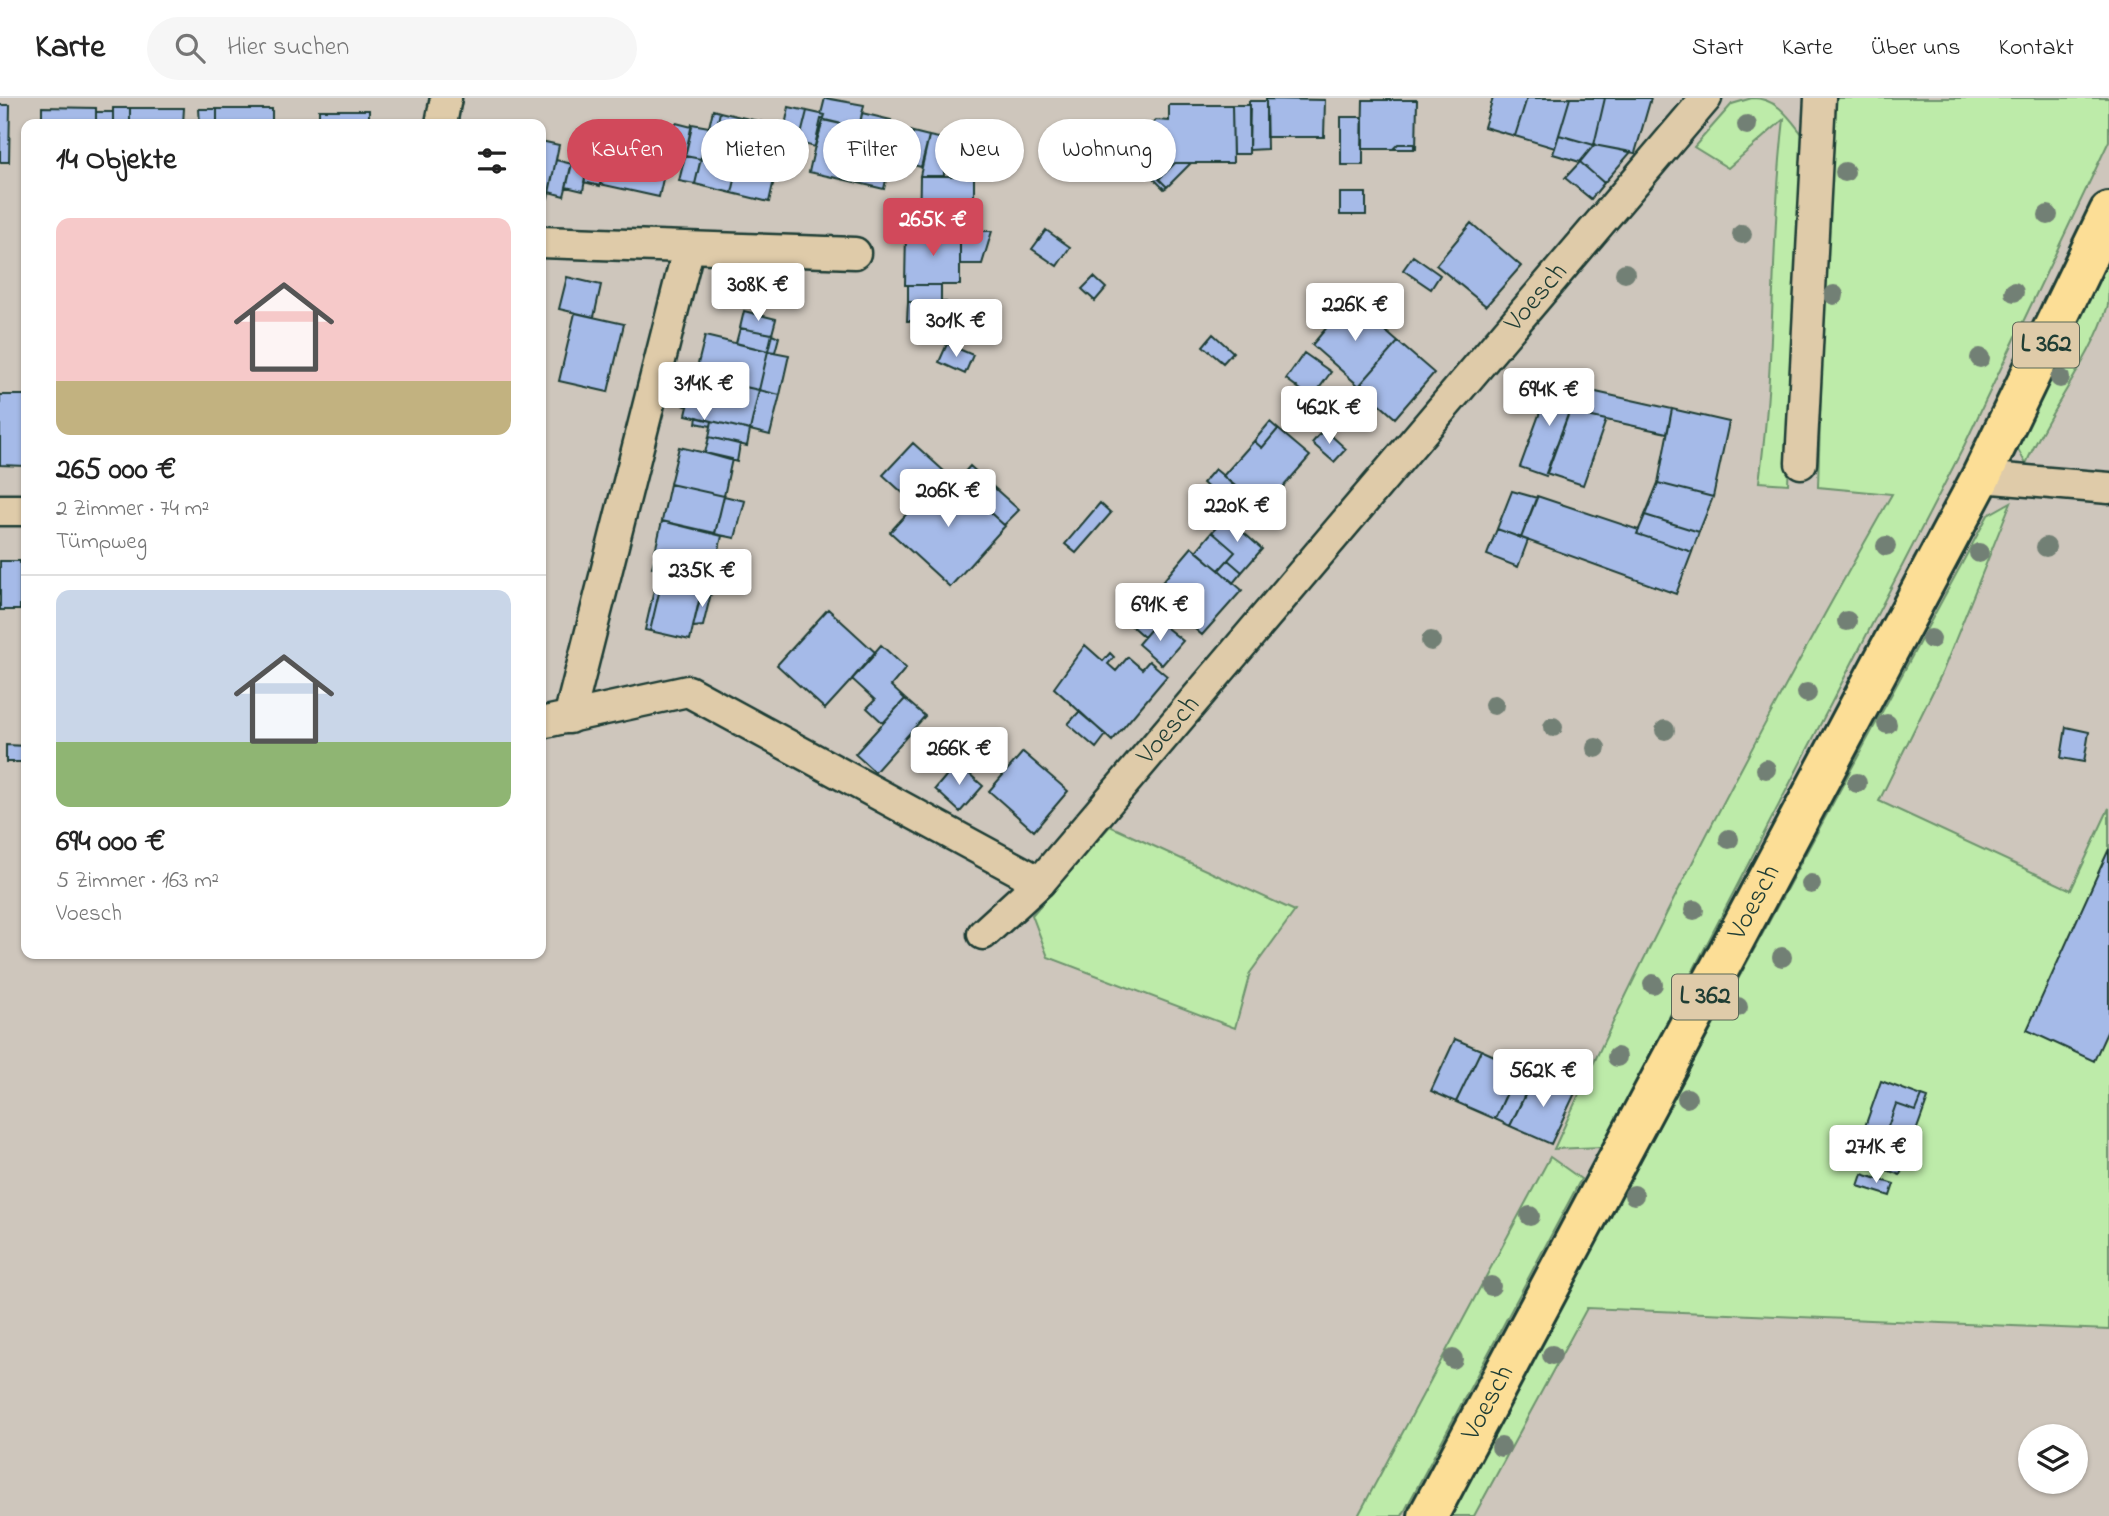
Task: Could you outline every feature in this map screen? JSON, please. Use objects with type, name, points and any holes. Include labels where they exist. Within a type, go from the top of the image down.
[{"type":"main road","name":"L 362","points":[[1981,477],[2109,212]]},
{"type":"main road","name":"Voesch","points":[[1428,1516],[1981,477]]},
{"type":"street","points":[[442,119],[446,98]]},
{"type":"street","name":"Voesch","points":[[983,934],[1040,882],[1706,98]]},
{"type":"street","points":[[1801,463],[1820,98]]},
{"type":"street","points":[[546,242],[688,250],[855,253]]},
{"type":"street","points":[[688,250],[555,721],[688,691],[1040,882]]},
{"type":"street","points":[[1981,477],[2109,488]]},
{"type":"street","points":[[0,510],[21,510]]},
{"type":"green space","points":[[1752,98],[1775,105],[1802,134],[1788,484],[1759,482],[1768,392],[1784,119],[1728,168],[1694,147],[1732,104]]},
{"type":"green space","points":[[1830,98],[2109,98],[2109,141],[1962,450],[1602,1147],[1554,1149],[1673,899],[1802,655],[1892,494],[1818,487]]},
{"type":"green space","points":[[2109,245],[2108,305],[2101,325],[2026,464],[2014,442]]},
{"type":"green space","points":[[2011,502],[1942,673],[1879,801],[2071,890],[2109,808],[2109,1330],[1587,1308],[1474,1516],[1449,1516],[1988,515]]},
{"type":"green space","points":[[1110,826],[1295,911],[1250,973],[1235,1028],[1048,957],[1032,915]]},
{"type":"green space","points":[[1550,1157],[1581,1179],[1402,1516],[1358,1516]]},
{"type":"building","points":[[825,98],[864,105],[861,119],[823,119],[825,115],[821,114]]},
{"type":"building","points":[[1493,98],[1527,98],[1515,136],[1484,127]]},
{"type":"building","points":[[1527,98],[1570,98],[1555,148],[1515,136]]},
{"type":"building","points":[[1570,98],[1605,98],[1594,145],[1559,135]]},
{"type":"building","points":[[1605,98],[1651,98],[1635,153],[1594,145]]},
{"type":"building","points":[[1266,99],[1325,100],[1324,137],[1266,137]]},
{"type":"building","points":[[1363,100],[1417,100],[1416,150],[1414,144],[1398,144],[1393,149],[1362,149]]},
{"type":"building","points":[[1249,101],[1266,101],[1267,149],[1249,150]]},
{"type":"building","points":[[0,105],[10,105],[9,162],[0,162]]},
{"type":"building","points":[[1169,105],[1232,105],[1233,163],[1176,163],[1176,119],[1169,119]]},
{"type":"building","points":[[1232,105],[1250,105],[1249,154],[1233,154]]},
{"type":"building","points":[[42,107],[96,108],[96,119],[42,119]]},
{"type":"building","points":[[789,107],[807,111],[805,119],[786,119]]},
{"type":"building","points":[[113,108],[130,108],[130,119],[113,119]]},
{"type":"building","points":[[130,108],[184,108],[183,119],[130,119]]},
{"type":"building","points":[[199,109],[217,109],[217,119],[200,119]]},
{"type":"building","points":[[217,109],[272,109],[272,119],[217,119]]},
{"type":"building","points":[[319,110],[369,110],[369,119],[319,119]]},
{"type":"building","points":[[713,110],[720,112],[718,119],[711,119]]},
{"type":"building","points":[[807,111],[825,115],[815,147],[809,146],[809,119],[805,119]]},
{"type":"building","points":[[96,112],[113,112],[113,119],[96,119]]},
{"type":"building","points":[[720,112],[749,119],[718,119]]},
{"type":"building","points":[[862,113],[887,119],[861,119]]},
{"type":"building","points":[[1341,117],[1363,117],[1363,165],[1341,165]]},
{"type":"building","points":[[821,119],[823,119],[823,175],[809,172]]},
{"type":"building","points":[[692,124],[701,126],[701,159],[687,156]]},
{"type":"building","points":[[687,126],[692,127],[687,148]]},
{"type":"building","points":[[921,134],[929,136],[921,167]]},
{"type":"building","points":[[1559,135],[1594,145],[1580,162],[1553,154]]},
{"type":"building","points":[[929,136],[935,137],[935,176],[921,176]]},
{"type":"building","points":[[546,142],[559,145],[546,197]]},
{"type":"building","points":[[1398,144],[1414,144],[1414,149],[1393,149]]},
{"type":"building","points":[[1594,145],[1631,152],[1604,183],[1580,162]]},
{"type":"building","points":[[687,156],[701,159],[695,184],[684,182],[687,182]]},
{"type":"building","points":[[701,158],[701,182],[734,182],[732,193],[695,184]]},
{"type":"building","points":[[556,160],[567,163],[568,182],[564,196],[549,192]]},
{"type":"building","points":[[1580,162],[1604,183],[1591,199],[1565,178]]},
{"type":"building","points":[[1176,163],[1191,163],[1176,178]]},
{"type":"building","points":[[921,176],[935,176],[935,182],[974,182],[974,231],[919,231]]},
{"type":"building","points":[[567,182],[585,182],[583,191],[566,187]]},
{"type":"building","points":[[584,182],[601,182],[600,186]]},
{"type":"building","points":[[600,182],[662,182],[659,197]]},
{"type":"building","points":[[734,182],[774,182],[769,202],[732,193]]},
{"type":"building","points":[[854,182],[886,182],[884,189]]},
{"type":"building","points":[[1340,193],[1366,193],[1366,215],[1340,215]]},
{"type":"building","points":[[1471,223],[1521,266],[1486,306],[1436,265]]},
{"type":"building","points":[[1046,230],[1070,247],[1057,266],[1032,249]]},
{"type":"building","points":[[906,231],[960,231],[960,285],[905,285]]},
{"type":"building","points":[[960,231],[992,231],[982,264],[960,264]]},
{"type":"building","points":[[1413,256],[1440,275],[1431,289],[1403,270]]},
{"type":"building","points":[[567,277],[601,285],[594,317],[559,309]]},
{"type":"building","points":[[1094,277],[1106,288],[1095,301],[1082,289]]},
{"type":"building","points":[[908,285],[941,285],[941,302],[908,302]]},
{"type":"building","points":[[1350,300],[1398,342],[1359,386],[1312,345]]},
{"type":"building","points":[[908,302],[946,302],[946,321],[907,321]]},
{"type":"building","points":[[744,311],[776,319],[772,334],[740,328]]},
{"type":"building","points":[[575,313],[624,324],[608,392],[559,381]]},
{"type":"building","points":[[740,328],[772,334],[768,351],[736,343]]},
{"type":"building","points":[[772,334],[779,337],[775,352],[768,351]]},
{"type":"building","points":[[1213,334],[1233,352],[1223,363],[1203,346]]},
{"type":"building","points":[[705,336],[768,351],[759,390],[695,376]]},
{"type":"building","points":[[1398,342],[1434,373],[1395,418],[1359,386]]},
{"type":"building","points":[[947,344],[973,355],[965,374],[939,362]]},
{"type":"building","points":[[768,351],[789,355],[780,395],[759,390]]},
{"type":"building","points":[[1304,353],[1331,372],[1312,398],[1286,379]]},
{"type":"building","points":[[695,376],[759,390],[750,430],[686,415]]},
{"type":"building","points":[[1551,382],[1578,388],[1546,476],[1520,467]]},
{"type":"building","points":[[687,388],[692,390],[688,407],[683,405]]},
{"type":"building","points":[[1578,388],[1672,409],[1667,433],[1569,412]]},
{"type":"building","points":[[759,390],[780,395],[770,435],[750,430]]},
{"type":"building","points":[[0,395],[21,395],[21,466],[0,465]]},
{"type":"building","points":[[1672,409],[1729,422],[1713,497],[1658,483]]},
{"type":"building","points":[[1569,412],[1606,420],[1583,485],[1546,473]]},
{"type":"building","points":[[697,417],[712,421],[711,426],[696,423]]},
{"type":"building","points":[[712,421],[750,430],[747,446],[709,437]]},
{"type":"building","points":[[1270,422],[1278,429],[1262,448],[1254,441]]},
{"type":"building","points":[[1278,429],[1310,456],[1262,511],[1223,476],[1254,441],[1262,448]]},
{"type":"building","points":[[1324,429],[1346,449],[1334,462],[1312,443]]},
{"type":"building","points":[[709,437],[740,444],[737,462],[705,453]]},
{"type":"building","points":[[913,443],[945,472],[915,504],[883,475]]},
{"type":"building","points":[[679,447],[732,459],[724,496],[670,484]]},
{"type":"building","points":[[970,466],[1019,510],[1004,525],[956,482]]},
{"type":"building","points":[[1215,469],[1239,489],[1226,504],[1203,483]]},
{"type":"building","points":[[945,472],[1005,526],[950,587],[890,532]]},
{"type":"building","points":[[1658,483],[1713,497],[1699,532],[1645,515]]},
{"type":"building","points":[[670,484],[724,496],[715,533],[662,521]]},
{"type":"building","points":[[1512,491],[1537,498],[1521,538],[1497,529]]},
{"type":"building","points":[[724,496],[745,501],[735,538],[715,534]]},
{"type":"building","points":[[1537,496],[1639,530],[1637,534],[1692,552],[1676,594],[1521,538]]},
{"type":"building","points":[[1100,503],[1111,513],[1076,553],[1065,544]]},
{"type":"building","points":[[1645,515],[1699,532],[1692,552],[1637,534]]},
{"type":"building","points":[[1226,517],[1262,549],[1242,572],[1228,560],[1235,552],[1212,532]]},
{"type":"building","points":[[662,521],[722,536],[715,566],[707,568],[704,579],[667,559],[654,556]]},
{"type":"building","points":[[1497,529],[1528,540],[1518,567],[1487,555]]},
{"type":"building","points":[[1212,532],[1235,552],[1219,570],[1196,551]]},
{"type":"building","points":[[1192,547],[1242,590],[1202,635],[1153,593]]},
{"type":"building","points":[[655,557],[667,559],[650,631],[645,630],[659,568],[652,567]]},
{"type":"building","points":[[667,559],[704,579],[690,640],[650,631]]},
{"type":"building","points":[[1228,560],[1242,572],[1233,583],[1219,570]]},
{"type":"building","points":[[0,561],[20,561],[20,610],[0,610]]},
{"type":"building","points":[[20,561],[21,561],[21,610]]},
{"type":"building","points":[[702,591],[711,593],[703,626],[693,627]]},
{"type":"building","points":[[1140,608],[1158,621],[1144,637],[1127,622]]},
{"type":"building","points":[[828,609],[876,653],[825,709],[777,665]]},
{"type":"building","points":[[1158,621],[1183,641],[1162,665],[1138,644]]},
{"type":"building","points":[[881,645],[906,668],[891,686],[905,699],[883,723],[867,708],[875,700],[852,679]]},
{"type":"building","points":[[1085,645],[1103,661],[1110,653],[1114,657],[1108,664],[1116,671],[1128,657],[1142,669],[1149,661],[1167,676],[1112,741],[1054,688]]},
{"type":"building","points":[[905,699],[925,716],[875,772],[855,754]]},
{"type":"building","points":[[1079,712],[1106,735],[1096,748],[1068,724]]},
{"type":"building","points":[[2066,727],[2089,732],[2084,762],[2061,758]]},
{"type":"building","points":[[6,745],[21,746],[21,762],[6,762]]},
{"type":"building","points":[[1023,752],[1068,791],[1034,831],[989,791]]},
{"type":"building","points":[[957,763],[983,786],[960,812],[935,789]]},
{"type":"building","points":[[2109,849],[2109,1028],[2094,1061],[2027,1030]]},
{"type":"building","points":[[1455,1039],[1481,1050],[1456,1102],[1431,1091]]},
{"type":"building","points":[[1481,1050],[1519,1067],[1495,1119],[1456,1102]]},
{"type":"building","points":[[1519,1067],[1536,1073],[1528,1088],[1512,1081]]},
{"type":"building","points":[[1536,1073],[1576,1091],[1551,1144],[1510,1126]]},
{"type":"building","points":[[1512,1081],[1528,1088],[1510,1126],[1495,1119]]},
{"type":"building","points":[[1881,1081],[1922,1096],[1916,1111],[1896,1104],[1880,1150],[1906,1159],[1900,1175],[1854,1158]]},
{"type":"building","points":[[1922,1096],[1928,1098],[1906,1159],[1880,1150],[1896,1104],[1916,1111]]},
{"type":"building","points":[[1862,1174],[1894,1184],[1890,1196],[1858,1186]]}]
